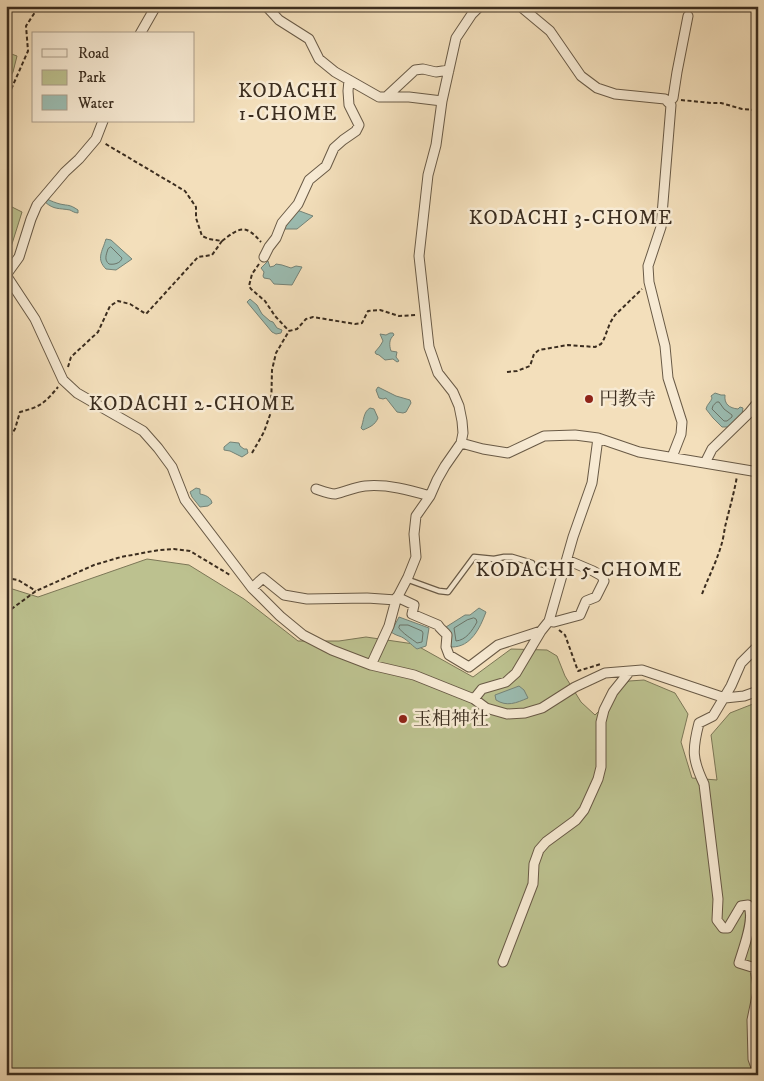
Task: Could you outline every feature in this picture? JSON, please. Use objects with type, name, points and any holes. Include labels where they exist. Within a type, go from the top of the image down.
[{"type":"street","points":[[141,32],[156,6]]},
{"type":"street","points":[[266,6],[279,20],[309,40],[319,59],[349,80],[379,96],[442,101]]},
{"type":"street","points":[[371,665],[389,626],[396,598],[416,557],[414,534],[416,516],[430,496],[445,466],[461,443],[463,433],[459,406],[453,392],[438,373],[429,347],[420,256],[427,182],[436,145],[442,101],[456,38],[472,14],[480,6]]},
{"type":"street","points":[[520,6],[550,31],[582,76],[597,88],[616,94],[671,100]]},
{"type":"street","points":[[672,457],[681,434],[682,422],[668,378],[664,346],[649,282],[648,266],[661,227],[671,100],[688,16]]},
{"type":"street","points":[[386,97],[414,70],[423,69],[436,72],[449,70]]},
{"type":"street","points":[[264,257],[276,238],[282,222],[298,204],[309,180],[326,166],[334,148],[356,131],[359,125],[349,105],[349,80]]},
{"type":"street","points":[[103,122],[96,139],[37,205],[18,257],[6,275],[35,319],[63,380],[77,393],[143,431],[172,467],[185,500],[252,588],[280,616],[303,635],[332,650],[371,665],[414,675],[474,698],[486,708],[507,714],[524,714],[542,708],[575,687],[605,673],[642,670],[725,698],[744,696],[758,691]]},
{"type":"street","points":[[705,463],[712,449],[758,402]]},
{"type":"street","points":[[461,443],[508,453],[544,436],[575,435],[598,438],[639,452],[758,472]]},
{"type":"street","points":[[552,621],[566,560],[592,483],[598,438]]},
{"type":"street","points":[[316,489],[335,494],[367,485],[402,487],[430,496]]},
{"type":"street","points":[[474,698],[482,690],[506,682],[516,673],[541,631],[552,621],[580,615],[586,601],[596,597],[604,581],[602,576],[566,560]]},
{"type":"street","points":[[252,588],[264,578],[284,595],[307,599],[396,598],[414,605],[412,614],[438,625],[439,628],[444,630],[447,635],[446,646],[449,655],[469,667],[498,645],[541,631]]},
{"type":"street","points":[[758,646],[741,663],[725,698],[713,716],[699,723],[695,738],[694,756],[697,770],[704,784],[718,899],[717,920],[723,928],[728,928],[741,906],[748,904],[751,910],[750,921],[739,963],[755,968],[758,987]]},
{"type":"street","points":[[503,962],[533,884],[534,864],[539,850],[546,842],[576,820],[584,810],[598,779],[601,767],[604,710],[613,692],[630,671]]},
{"type":"street","points":[[758,991],[752,1020],[753,1060],[758,1073]]},
{"type":"lane","points":[[406,579],[439,591],[448,592],[474,557],[494,559],[512,557],[532,563],[534,568],[562,576]]},
{"type":"path","points":[[6,102],[28,51],[26,26],[39,6]]},
{"type":"path","points":[[671,100],[721,103],[742,109],[754,110],[758,108]]},
{"type":"path","points":[[96,139],[185,191],[196,207],[196,218],[202,236],[209,239],[222,240]]},
{"type":"path","points":[[6,442],[15,429],[20,412],[35,408],[48,400],[63,380],[71,357],[98,332],[110,306],[118,301],[130,304],[146,314],[198,257],[212,255],[222,240],[237,229],[247,229],[263,244],[264,257],[252,274],[249,286],[251,290],[265,301],[275,316],[289,331]]},
{"type":"path","points":[[507,372],[517,371],[530,366],[534,354],[539,350],[568,345],[595,347],[601,344],[615,315],[649,282]]},
{"type":"path","points":[[289,331],[297,330],[306,319],[313,317],[355,324],[362,323],[368,312],[380,310],[399,316],[426,314]]},
{"type":"path","points":[[252,453],[264,432],[271,412],[272,370],[276,353],[289,331]]},
{"type":"path","points":[[702,594],[710,573],[714,569],[722,544],[739,469]]},
{"type":"path","points":[[6,613],[36,591],[94,565],[121,557],[160,550],[190,551],[236,579]]},
{"type":"path","points":[[6,578],[18,580],[36,591]]},
{"type":"path","points":[[552,621],[556,628],[565,635],[578,671],[604,663]]},
{"type":"green space","points":[[6,52],[17,56],[13,72],[6,85]]},
{"type":"green space","points":[[6,204],[22,212],[11,247],[6,250]]},
{"type":"green space","points":[[147,559],[189,565],[244,599],[298,641],[339,641],[366,637],[414,644],[473,677],[511,649],[547,650],[557,656],[565,676],[581,702],[595,715],[629,681],[644,680],[675,693],[688,714],[681,742],[692,778],[717,780],[711,735],[730,713],[758,702],[758,1075],[6,1075],[6,587],[38,597]]},
{"type":"water","points":[[47,199],[58,204],[73,207],[78,210],[78,213],[51,206],[45,202]]},
{"type":"water","points":[[297,210],[313,216],[297,229],[284,229],[283,224]]},
{"type":"water","points":[[106,239],[111,240],[132,259],[116,270],[106,269],[101,259]]},
{"type":"water","points":[[268,261],[270,267],[276,264],[291,268],[296,266],[302,267],[292,285],[274,284],[270,279],[263,276],[264,272],[261,268]]},
{"type":"water","points":[[250,299],[257,305],[262,314],[273,322],[277,328],[282,330],[281,333],[276,334],[272,332],[247,302]]},
{"type":"water","points":[[390,333],[394,335],[390,340],[390,347],[391,351],[397,352],[396,357],[399,361],[397,362],[393,359],[385,360],[375,352],[383,341],[380,334],[386,335]]},
{"type":"water","points":[[378,387],[396,396],[410,400],[411,403],[406,412],[397,412],[386,398],[379,398],[376,390]]},
{"type":"water","points":[[715,393],[725,395],[725,401],[730,407],[743,408],[742,414],[729,427],[722,427],[706,409],[712,398],[711,396]]},
{"type":"water","points":[[370,408],[374,409],[378,418],[374,424],[363,430],[361,428],[364,417]]},
{"type":"water","points":[[230,442],[239,443],[244,449],[247,449],[248,453],[242,457],[224,450],[224,447]]},
{"type":"water","points":[[196,488],[200,489],[200,494],[209,498],[212,503],[208,506],[200,507],[190,492]]},
{"type":"water","points":[[479,608],[486,612],[474,636],[464,644],[452,647],[449,644],[450,634],[446,627],[465,615],[470,615]]},
{"type":"water","points":[[399,617],[429,628],[426,646],[417,649],[404,638],[391,632]]},
{"type":"water","points":[[519,686],[524,690],[528,698],[508,704],[496,700],[495,695]]},
{"type":"place","name":"円教寺","points":[[589,399]]},
{"type":"place","name":"玉相神社","points":[[403,719]]},
{"type":"district","name":"KODACHI 1-CHOME","points":[[288,102]]},
{"type":"district","name":"KODACHI 3-CHOME","points":[[571,218]]},
{"type":"district","name":"KODACHI 2-CHOME","points":[[192,404]]},
{"type":"district","name":"KODACHI 5-CHOME","points":[[579,570]]}]
